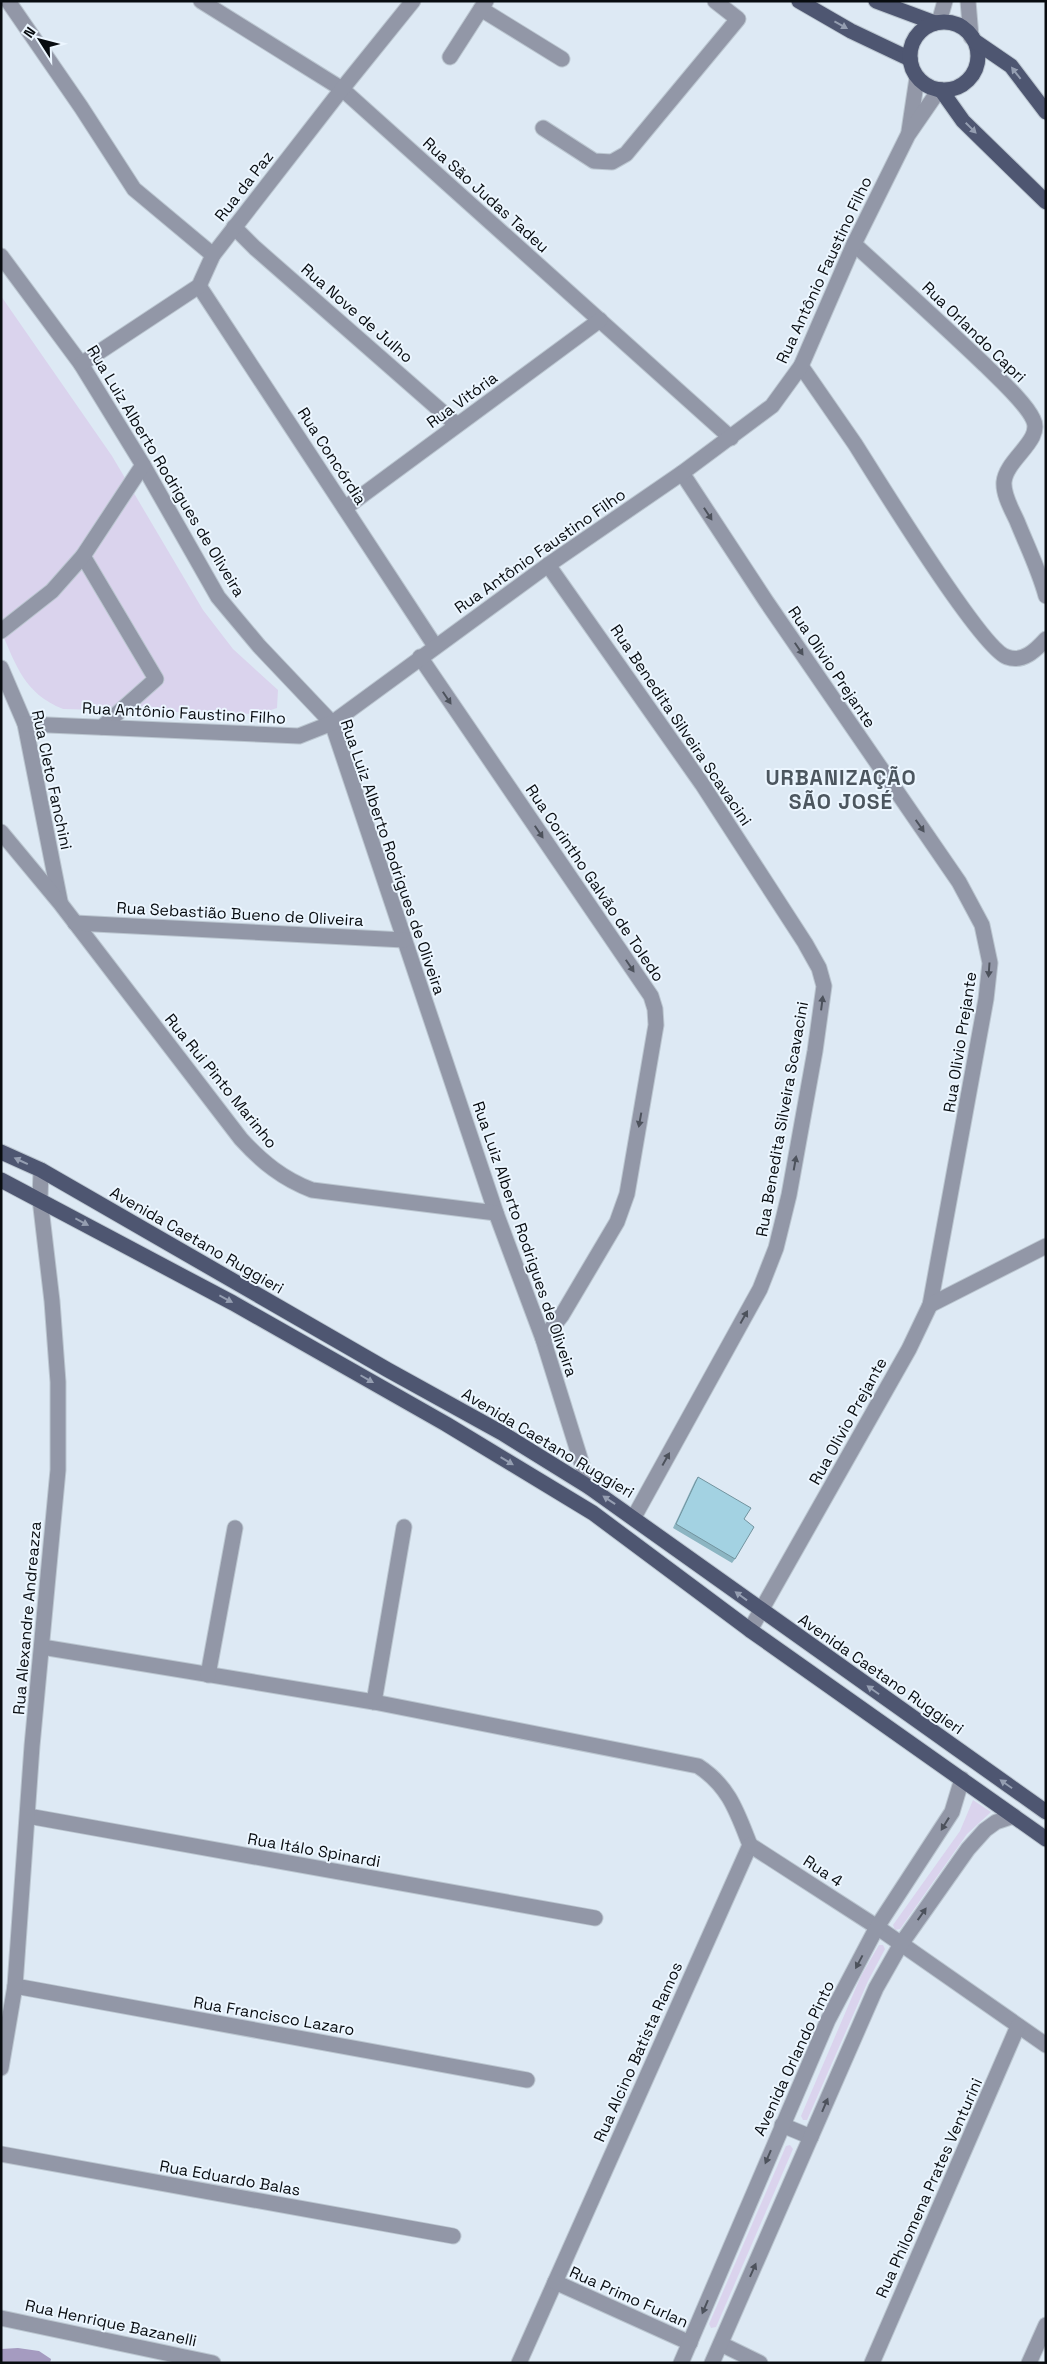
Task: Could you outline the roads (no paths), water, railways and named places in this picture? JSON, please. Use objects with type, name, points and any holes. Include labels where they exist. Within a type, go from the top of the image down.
[{"type":"main road","points":[[799,1],[851,31],[910,59]]},
{"type":"main road","points":[[876,1],[937,22],[952,22],[965,28],[973,39],[1011,66],[1046,112]]},
{"type":"main road","points":[[937,22],[921,30],[912,43],[910,59],[917,78],[933,89],[940,90],[958,87],[972,76],[978,60],[973,39]]},
{"type":"main road","points":[[940,90],[963,121],[1046,202]]},
{"type":"main road","name":"Avenida Caetano Ruggieri","points":[[1,1152],[41,1170],[502,1433],[589,1487],[634,1517],[762,1611],[1046,1812]]},
{"type":"main road","points":[[1,1180],[233,1303],[470,1438],[593,1513],[750,1630],[1046,1838]]},
{"type":"street","points":[[8,1],[81,107],[134,189],[213,255]]},
{"type":"street","name":"Rua São Judas Tadeu","points":[[201,1],[342,89],[731,438]]},
{"type":"street","name":"Rua da Paz","points":[[199,286],[213,255],[234,227],[413,1]]},
{"type":"street","points":[[543,128],[594,161],[612,162],[626,154],[738,19],[715,1]]},
{"type":"street","points":[[937,22],[945,1]]},
{"type":"street","points":[[968,1],[973,39]]},
{"type":"street","points":[[450,57],[484,5],[562,59]]},
{"type":"street","name":"Rua Antônio Faustino Filho","points":[[908,135],[917,78]]},
{"type":"street","name":"Rua Antônio Faustino Filho","points":[[25,724],[299,736],[332,723],[435,646],[548,565],[682,473],[772,406],[801,366],[854,244],[908,135],[940,90]]},
{"type":"street","name":"Rua Nove de Julho","points":[[234,227],[255,248],[457,425]]},
{"type":"street","name":"Rua Orlando Capri","points":[[854,244],[953,334],[1008,388],[1034,420],[1035,429],[1031,441],[1015,458],[1004,482],[1008,500],[1041,579],[1046,596]]},
{"type":"street","name":"Rua Luiz Alberto Rodrigues de Oliveira","points":[[1,256],[81,364],[143,465],[218,597],[259,646],[332,723],[496,1213],[543,1339],[589,1487]]},
{"type":"street","points":[[81,364],[199,286]]},
{"type":"street","name":"Rua Concórdia","points":[[199,286],[435,646]]},
{"type":"street","name":"Rua Vitória","points":[[345,508],[600,320]]},
{"type":"street","points":[[801,366],[950,590],[996,651],[1008,658],[1023,658],[1039,647],[1046,639]]},
{"type":"street","points":[[1,631],[52,591],[83,556],[143,465]]},
{"type":"street","name":"Rua Olivio Prejante","points":[[682,473],[772,609],[959,882],[982,925],[990,963],[986,999],[930,1305],[909,1349],[750,1630]]},
{"type":"street","points":[[83,556],[156,679],[102,727]]},
{"type":"street","name":"Rua Benedita Silveira Scavacini","points":[[548,565],[702,784],[805,943],[820,968],[824,986],[815,1051],[789,1195],[776,1248],[760,1289],[634,1517]]},
{"type":"street","name":"Rua Corintho Galvão de Toledo","points":[[420,657],[651,996],[655,1009],[656,1025],[627,1194],[617,1222],[562,1316],[543,1339]]},
{"type":"street","name":"Rua Cleto Fanchini","points":[[1,668],[25,724],[60,903]]},
{"type":"street","name":"Rua Rui Pinto Marinho","points":[[1,832],[60,903],[241,1139],[262,1162],[292,1182],[312,1190],[496,1213]]},
{"type":"street","name":"Rua Sebastião Bueno de Oliveira","points":[[75,923],[404,940]]},
{"type":"street","name":"Rua Alexandre Andreazza","points":[[1,2068],[15,1986],[58,1470],[58,1382],[52,1301],[40,1199],[41,1170]]},
{"type":"street","points":[[930,1305],[1046,1246]]},
{"type":"street","points":[[374,1702],[404,1527]]},
{"type":"street","points":[[208,1675],[235,1528]]},
{"type":"street","points":[[42,1647],[374,1702],[698,1766],[710,1774],[724,1788],[750,1844]]},
{"type":"street","name":"Avenida Orlando Pinto","points":[[680,2363],[828,2020],[877,1927],[952,1812],[962,1779]]},
{"type":"street","name":"Rua Itálo Spinardi","points":[[28,1816],[595,1918]]},
{"type":"street","points":[[712,2363],[876,1988],[901,1944],[968,1849],[985,1830],[996,1822],[1014,1816]]},
{"type":"street","name":"Rua 4","points":[[750,1844],[877,1927],[1046,2045]]},
{"type":"street","name":"Rua Alcino Batista Ramos","points":[[519,2363],[750,1844]]},
{"type":"street","name":"Rua Francisco Lazaro","points":[[15,1986],[526,2080]]},
{"type":"street","name":"Rua Philomena Prates Venturini","points":[[872,2363],[1018,2026]]},
{"type":"street","points":[[782,2125],[811,2137]]},
{"type":"street","name":"Rua Eduardo Balas","points":[[1,2154],[452,2236]]},
{"type":"street","name":"Rua Primo Furlan","points":[[555,2282],[690,2343]]},
{"type":"street","name":"Rua Henrique Bazanelli","points":[[1,2318],[213,2363]]},
{"type":"street","points":[[1029,2363],[1046,2325]]},
{"type":"street","points":[[721,2344],[760,2363]]},
{"type":"district","name":"URBANIZAÇÃO SÃO JOSÉ","points":[[841,789]]}]
